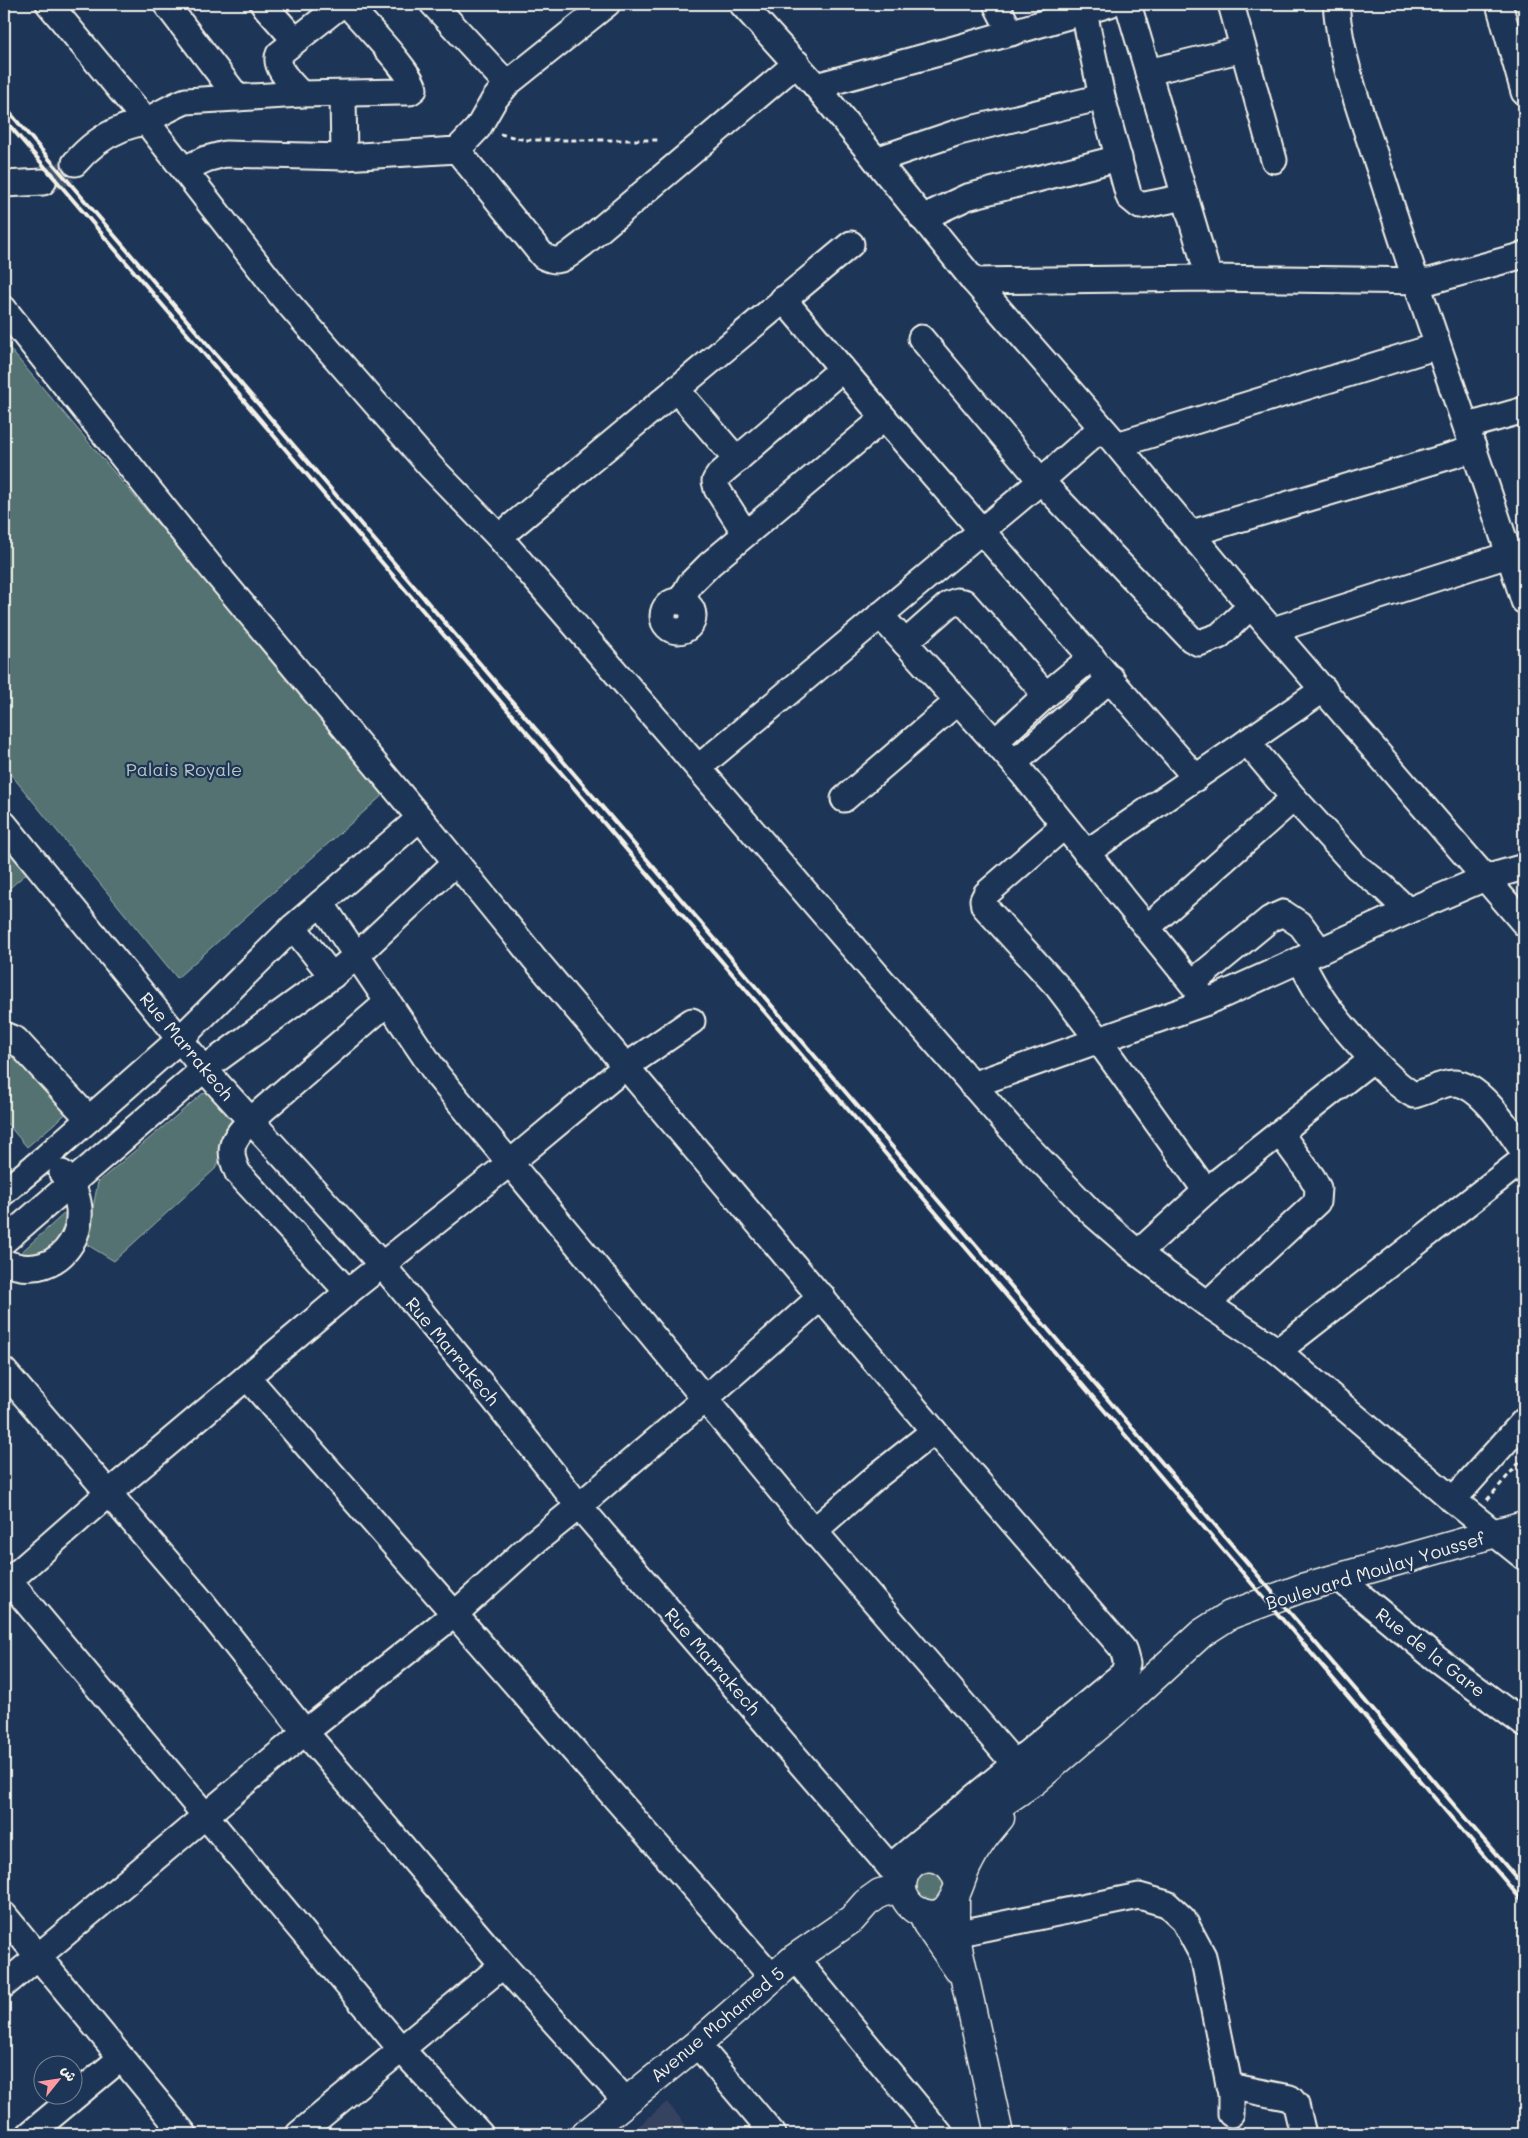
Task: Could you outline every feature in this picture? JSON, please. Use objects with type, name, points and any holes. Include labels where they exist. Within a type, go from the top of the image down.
[{"type":"main road","name":"Boulevard Moulay Youssef","points":[[1027,1786],[1131,1698],[1202,1633],[1230,1615],[1302,1588],[1524,1525]]},
{"type":"main road","points":[[965,1979],[906,1890],[911,1865],[917,1860],[931,1857],[1027,1786]]},
{"type":"main road","points":[[957,1893],[967,1864],[979,1843],[1027,1786]]},
{"type":"main road","points":[[931,1857],[947,1863],[954,1870],[957,1893],[955,1934],[999,2134]]},
{"type":"main road","name":"Avenue Mohamed 5","points":[[586,2134],[697,2044],[795,1958],[852,1919],[866,1903],[880,1893],[906,1890],[937,1913],[944,1911],[957,1893]]},
{"type":"street","points":[[49,4],[146,121],[282,295],[432,467],[499,537],[1020,1139],[1092,1214],[1138,1252],[1207,1304],[1278,1351],[1453,1500],[1524,1557]]},
{"type":"street","points":[[263,4],[295,40]]},
{"type":"street","points":[[301,94],[285,74],[277,58],[295,40],[342,4]]},
{"type":"street","points":[[74,163],[82,154],[105,137],[121,129],[146,121],[169,107],[186,101],[301,94],[343,95],[410,92],[414,89],[414,84],[405,72],[347,4]]},
{"type":"street","points":[[433,4],[507,84]]},
{"type":"street","points":[[184,169],[206,159],[225,154],[344,157],[457,150],[478,128],[494,100],[507,84],[606,4]]},
{"type":"street","points":[[742,4],[797,63],[974,281],[1192,533],[1251,606],[1524,923]]},
{"type":"street","points":[[996,4],[1011,33]]},
{"type":"street","points":[[816,86],[1110,4]]},
{"type":"street","points":[[1128,4],[1209,278]]},
{"type":"street","points":[[1231,4],[1274,160]]},
{"type":"street","points":[[1336,4],[1338,33],[1414,280],[1471,438],[1517,552],[1524,601]]},
{"type":"street","points":[[1499,4],[1524,92]]},
{"type":"street","points":[[176,7],[238,98]]},
{"type":"street","points":[[1084,12],[1102,97],[1129,197],[1140,206],[1185,197]]},
{"type":"street","points":[[1148,72],[1243,49]]},
{"type":"street","points":[[457,150],[543,256],[553,261],[560,260],[583,244],[797,63]]},
{"type":"street","points":[[186,101],[221,74]]},
{"type":"street","points":[[343,95],[344,157]]},
{"type":"street","points":[[876,160],[959,132],[1102,97]]},
{"type":"street","points":[[922,218],[967,197],[1119,158]]},
{"type":"street","points":[[4,184],[43,182]]},
{"type":"street","points":[[499,537],[851,244]]},
{"type":"street","points":[[974,281],[1209,278],[1430,281],[1524,255]]},
{"type":"street","points":[[783,299],[1196,778]]},
{"type":"street","points":[[4,310],[210,566],[625,1067],[822,1296],[934,1431],[1120,1645],[1126,1655],[1127,1664],[1123,1674],[1014,1763],[906,1890]]},
{"type":"street","points":[[921,338],[1041,482],[1191,639],[1199,644],[1219,636],[1251,606]]},
{"type":"street","points":[[699,767],[981,530],[1041,482],[1109,437],[1438,346]]},
{"type":"street","points":[[744,533],[717,489],[715,481],[842,369]]},
{"type":"street","points":[[676,388],[737,460]]},
{"type":"street","points":[[1192,533],[1471,438],[1524,410]]},
{"type":"street","points":[[680,602],[690,584],[744,533],[884,418]]},
{"type":"street","points":[[1273,630],[1517,552]]},
{"type":"street","points":[[906,643],[950,604],[957,601],[964,602],[1046,695]]},
{"type":"street","points":[[880,615],[1014,763],[1207,1002]]},
{"type":"street","points":[[995,742],[1046,695],[1092,657]]},
{"type":"street","points":[[1014,763],[1110,678]]},
{"type":"street","points":[[1086,853],[1324,689]]},
{"type":"street","points":[[844,799],[957,702]]},
{"type":"street","points":[[1247,742],[1294,798],[1357,867],[1408,911]]},
{"type":"street","points":[[1148,927],[1294,798]]},
{"type":"street","points":[[4,1192],[180,1039],[293,927],[420,818]]},
{"type":"street","name":"Rue Marrakech","points":[[4,824],[204,1069],[382,1265],[493,1398],[579,1506],[906,1890]]},
{"type":"street","points":[[1064,826],[986,894],[983,900],[984,906],[1057,986],[1206,1191]]},
{"type":"street","points":[[4,1241],[204,1069],[332,976],[356,956],[456,862]]},
{"type":"street","points":[[972,1085],[1207,1002],[1408,911],[1486,878],[1524,867]]},
{"type":"street","points":[[321,903],[438,1076],[814,1531],[1014,1763],[1027,1786]]},
{"type":"street","points":[[1192,983],[1270,919],[1283,913],[1301,925],[1320,996],[1373,1059],[1404,1090],[1414,1095],[1447,1084],[1456,1083],[1467,1087],[1492,1107],[1524,1152]]},
{"type":"street","points":[[293,927],[332,976]]},
{"type":"street","points":[[348,1292],[238,1172],[232,1160],[231,1149],[236,1137],[250,1121],[388,1002]]},
{"type":"street","points":[[480,2134],[400,2048],[6,1583],[110,1492],[348,1292],[625,1067],[692,1021]]},
{"type":"street","points":[[4,1035],[16,1040],[89,1119]]},
{"type":"street","points":[[1138,1252],[1206,1191],[1373,1059]]},
{"type":"street","points":[[1207,1304],[1317,1202],[1318,1188],[1280,1133]]},
{"type":"street","points":[[4,1262],[16,1267],[40,1266],[58,1257],[71,1247],[77,1233],[78,1201],[72,1183],[46,1157]]},
{"type":"street","points":[[1278,1351],[1524,1159]]},
{"type":"street","points":[[4,1985],[305,1732],[456,1613],[532,1544],[706,1398],[822,1296]]},
{"type":"street","points":[[4,1371],[110,1492],[201,1601],[305,1732],[503,1965],[626,2101]]},
{"type":"street","points":[[246,1377],[456,1613],[773,1978]]},
{"type":"street","points":[[1453,1500],[1524,1422]]},
{"type":"street","points":[[814,1531],[877,1476],[934,1431]]},
{"type":"street","name":"Rue de la Gare","points":[[1339,1578],[1434,1657],[1524,1724]]},
{"type":"street","points":[[955,1934],[1139,1896],[1167,1904],[1183,1919],[1203,1956],[1229,2086],[1231,2114]]},
{"type":"street","points":[[4,1915],[184,2134]]},
{"type":"street","points":[[795,1958],[940,2134]]},
{"type":"street","points":[[298,2134],[503,1965]]},
{"type":"street","points":[[697,2044],[773,2134]]},
{"type":"street","points":[[30,2134],[121,2058]]},
{"type":"street","points":[[1229,2086],[1290,2098],[1296,2105],[1303,2134]]},
{"type":"path","points":[[478,128],[526,140],[659,140]]},
{"type":"shaded area","points":[[667,2102],[693,2134],[629,2134]]},
{"type":"green space","name":"Palais Royale","points":[[4,342],[385,793],[177,978],[4,766]]},
{"type":"green space","points":[[4,846],[27,873],[4,893]]},
{"type":"green space","points":[[14,1048],[69,1111],[27,1147],[4,1120],[4,1057]]},
{"type":"green space","points":[[215,1091],[232,1117],[229,1143],[215,1169],[114,1261],[86,1244],[98,1182],[202,1094]]},
{"type":"green space","points":[[67,1211],[69,1236],[42,1259],[18,1255]]},
{"type":"green space","points":[[930,1870],[940,1875],[945,1885],[940,1895],[930,1900],[920,1895],[915,1885],[920,1875]]},
{"type":"tunnel","points":[[43,182],[65,173],[75,163]]},
{"type":"railway","points":[[4,106],[1524,1887]]},
{"type":"railway","points":[[4,119],[1524,1903]]}]
